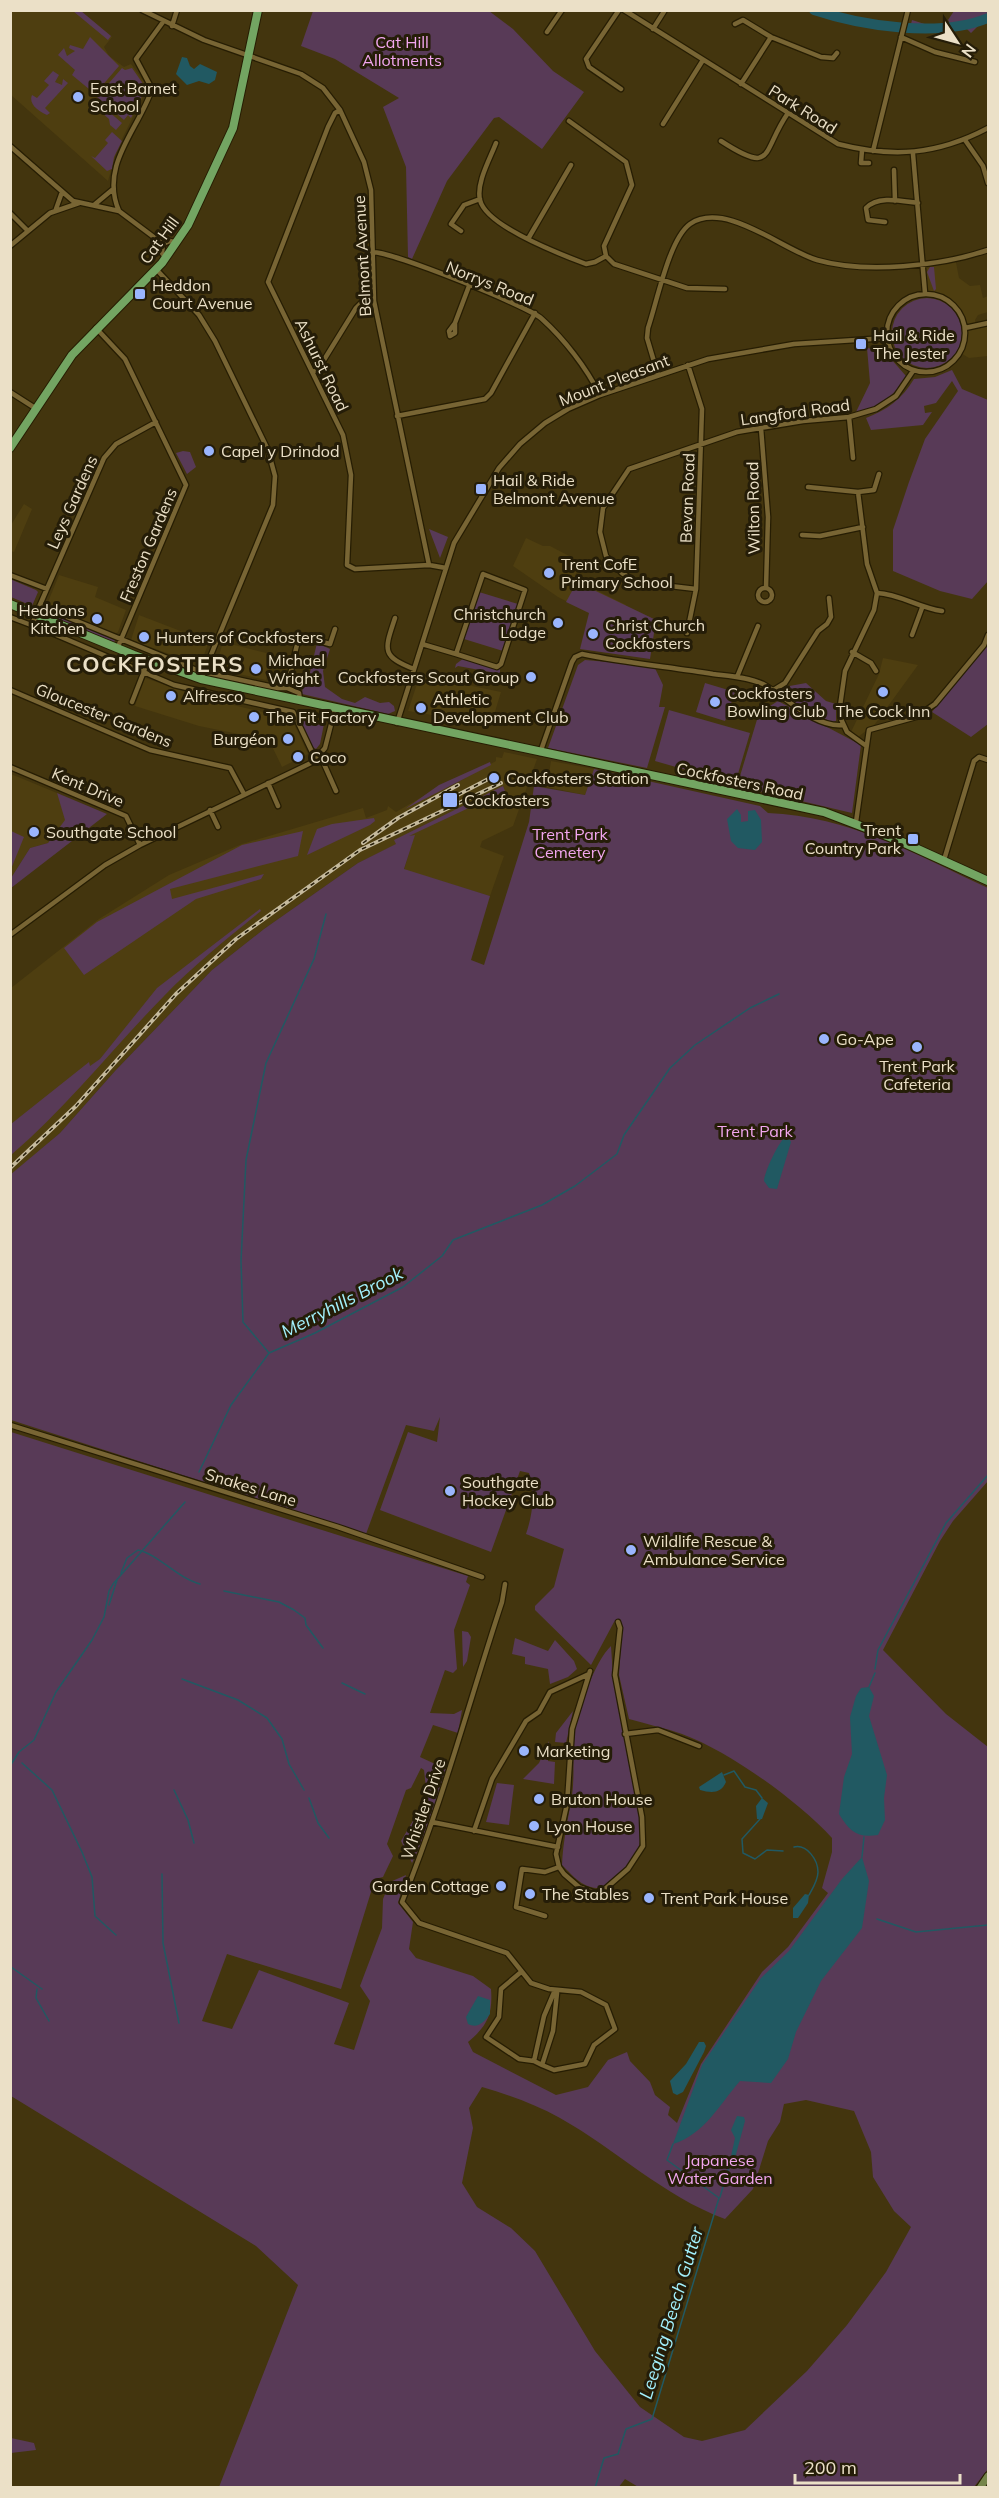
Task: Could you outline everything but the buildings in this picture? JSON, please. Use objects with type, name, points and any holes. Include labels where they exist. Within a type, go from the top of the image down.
[{"type":"main road","name":"Cat Hill","points":[[10,448],[72,355],[156,269],[177,243],[228,138],[250,57],[258,10]]},
{"type":"main road","name":"Cockfosters Road","points":[[10,604],[38,612],[86,635],[119,645],[148,661],[200,676],[335,710],[824,812],[856,822],[988,881]]},
{"type":"street","name":"Belmont Avenue","points":[[142,10],[172,26],[309,78],[323,88],[340,110],[364,162],[371,190],[374,301],[429,565]]},
{"type":"street","points":[[172,26],[177,10]]},
{"type":"street","points":[[547,32],[561,10]]},
{"type":"street","points":[[619,10],[586,59],[589,67],[621,89]]},
{"type":"street","name":"Park Road","points":[[624,10],[830,140],[862,150],[912,154],[965,140],[988,128]]},
{"type":"street","points":[[653,29],[665,10]]},
{"type":"street","points":[[873,151],[908,10]]},
{"type":"street","points":[[735,24],[743,20],[771,37],[821,57],[832,58],[837,53]]},
{"type":"street","points":[[119,211],[112,190],[120,154],[152,89],[136,59],[163,22]]},
{"type":"street","points":[[741,84],[771,37]]},
{"type":"street","points":[[901,37],[935,52],[975,62]]},
{"type":"street","points":[[663,124],[703,60]]},
{"type":"street","name":"Ashurst Road","points":[[340,110],[335,113],[328,127],[268,282],[343,435],[349,453],[351,493],[347,565],[355,569],[429,565]]},
{"type":"street","points":[[721,141],[748,159],[759,159],[767,153],[788,113]]},
{"type":"street","points":[[569,121],[626,162],[631,175],[632,185],[604,246],[606,256],[614,264],[687,288],[725,290]]},
{"type":"street","points":[[965,140],[983,166],[988,183]]},
{"type":"street","points":[[496,143],[482,180],[480,199],[483,207],[506,228],[585,264],[606,256]]},
{"type":"street","points":[[10,146],[62,192],[79,203],[119,211],[163,244]]},
{"type":"street","points":[[862,150],[861,163],[869,163]]},
{"type":"street","points":[[912,154],[926,293]]},
{"type":"street","points":[[528,239],[571,165]]},
{"type":"street","points":[[894,170],[894,201]]},
{"type":"street","points":[[94,205],[112,190]]},
{"type":"street","points":[[55,211],[61,201],[62,192]]},
{"type":"street","points":[[461,231],[451,224],[464,205],[480,199]]},
{"type":"street","points":[[885,222],[868,220],[866,208],[870,204],[894,201],[918,203]]},
{"type":"street","points":[[10,246],[55,211],[79,203]]},
{"type":"street","points":[[10,213],[28,231]]},
{"type":"street","points":[[658,375],[647,338],[664,280],[678,237],[691,224],[705,218],[727,218],[816,259],[854,267],[922,263],[988,250]]},
{"type":"street","points":[[163,244],[170,241],[177,243]]},
{"type":"street","points":[[163,244],[162,254],[166,258]]},
{"type":"street","name":"Norrys Road","points":[[372,252],[383,253],[535,314],[572,352],[600,395]]},
{"type":"street","points":[[156,269],[199,315],[214,341],[268,450],[275,476],[273,505],[200,676],[191,690]]},
{"type":"street","points":[[455,323],[469,286]]},
{"type":"street","points":[[926,293],[941,296],[954,305],[963,317],[965,328],[963,346],[955,359],[941,369],[912,371],[896,357],[887,338],[888,322],[898,306],[914,295],[926,293]]},
{"type":"street","points":[[313,372],[319,368],[358,305],[374,301]]},
{"type":"street","points":[[397,416],[486,399],[535,314]]},
{"type":"street","points":[[965,328],[988,323]]},
{"type":"street","name":"Freston Gardens","points":[[96,328],[125,359],[183,478],[185,489],[119,645]]},
{"type":"street","name":"Mount Pleasant","points":[[397,723],[446,568],[467,520],[508,457],[545,423],[568,409],[600,395],[688,365],[794,344],[887,338]]},
{"type":"street","name":"Bevan Road","points":[[687,633],[696,589],[702,409],[688,365]]},
{"type":"street","name":"Langford Road","points":[[696,589],[636,582],[622,573],[606,556],[600,532],[603,508],[629,470],[700,444],[760,428],[849,417],[876,409],[896,396],[912,371]]},
{"type":"street","points":[[10,392],[35,408]]},
{"type":"street","points":[[849,417],[853,458]]},
{"type":"street","name":"Leys Gardens","points":[[38,612],[91,484],[110,450],[123,438],[156,422]]},
{"type":"street","name":"Wilton Road","points":[[760,428],[768,517],[766,588]]},
{"type":"street","points":[[808,487],[858,492],[874,490],[879,474]]},
{"type":"street","points":[[858,492],[867,564],[877,592],[874,610],[852,652],[843,678],[840,706],[843,725],[847,732],[866,745]]},
{"type":"street","points":[[802,535],[820,536],[863,526]]},
{"type":"street","points":[[429,565],[446,568]]},
{"type":"street","points":[[422,644],[497,667],[501,664],[524,594],[522,587],[483,574],[456,654]]},
{"type":"street","points":[[10,575],[47,589]]},
{"type":"street","points":[[877,592],[893,593],[922,608],[942,611]]},
{"type":"street","points":[[772,691],[785,683],[818,631],[827,624],[831,616],[828,598]]},
{"type":"street","points":[[912,635],[922,608]]},
{"type":"street","points":[[33,625],[38,612]]},
{"type":"street","name":"Cockfosters Road","points":[[38,612],[200,676],[287,688]]},
{"type":"street","points":[[10,617],[144,673],[191,690],[293,712],[312,752],[324,764],[336,791]]},
{"type":"street","points":[[395,618],[386,646],[388,655],[396,662],[414,669]]},
{"type":"street","points":[[737,677],[758,626]]},
{"type":"street","points":[[300,701],[299,693],[287,688],[299,636],[330,644],[335,629]]},
{"type":"street","points":[[80,646],[86,635]]},
{"type":"street","points":[[856,822],[867,735],[872,728],[916,717],[935,704],[984,645],[988,635]]},
{"type":"street","points":[[852,652],[871,663],[876,671]]},
{"type":"street","points":[[540,753],[572,662],[578,655],[737,677],[762,684],[786,702],[835,726],[843,725]]},
{"type":"street","points":[[132,702],[148,661]]},
{"type":"street","name":"Gloucester Gardens","points":[[10,690],[150,750],[230,768],[244,794]]},
{"type":"street","points":[[10,936],[105,865],[140,844],[318,758],[327,743],[335,710]]},
{"type":"street","points":[[944,860],[974,761],[979,757],[988,760]]},
{"type":"street","name":"Kent Drive","points":[[10,767],[126,816],[140,844]]},
{"type":"street","points":[[267,783],[278,806]]},
{"type":"street","points":[[210,810],[218,827]]},
{"type":"street","name":"Snakes Lane","points":[[10,1425],[338,1527],[482,1577]]},
{"type":"street","name":"Whistler Drive","points":[[505,1584],[502,1602],[432,1822],[402,1902],[419,1923],[507,1953],[516,1961],[521,1972]]},
{"type":"street","points":[[474,1831],[492,1779],[526,1721],[539,1712],[550,1692],[590,1673],[572,1730],[568,1795],[558,1847],[559,1867],[579,1887],[600,1892],[628,1869],[643,1846],[642,1817],[615,1676],[620,1628],[618,1623]]},
{"type":"street","points":[[625,1734],[658,1730],[699,1746]]},
{"type":"street","points":[[432,1822],[558,1847]]},
{"type":"street","points":[[545,1916],[516,1907],[522,1869],[545,1872],[559,1867]]},
{"type":"street","points":[[521,1972],[531,1983],[555,1990],[581,1992],[603,2001],[615,2029],[594,2045],[584,2066],[554,2070],[534,2061],[519,2059],[490,2043],[486,2037],[499,2017],[501,1989],[521,1972]]},
{"type":"street","points":[[534,2061],[544,2016],[555,1990]]},
{"type":"street","points":[[542,2065],[553,2031],[557,1993],[555,1990]]},
{"type":"street","points":[[980,2487],[988,2476]]},
{"type":"shaded area","name":"East Barnet School","points":[[11,11],[81,11],[112,37],[104,47],[109,56],[124,67],[131,64],[147,86],[117,149],[108,181],[11,95]]},
{"type":"shaded area","points":[[955,257],[959,278],[970,286],[980,285],[983,298],[988,296],[988,312],[978,315],[975,320],[976,326],[988,323],[988,356],[969,358],[959,352],[963,346],[965,328],[962,317],[954,305],[941,296],[925,293],[922,263]]},
{"type":"shaded area","points":[[24,504],[32,509],[14,552],[11,551],[11,525]]},
{"type":"shaded area","name":"Trent CofE Primary School","points":[[526,538],[543,546],[550,546],[573,558],[579,566],[574,579],[626,605],[621,619],[587,612],[558,597],[513,566]]},
{"type":"shaded area","points":[[59,575],[98,587],[95,597],[126,610],[118,632],[115,634],[50,607],[48,602]]},
{"type":"shaded area","points":[[139,615],[209,642],[200,665],[131,640]]},
{"type":"shaded area","points":[[223,642],[274,655],[266,680],[215,669]]},
{"type":"shaded area","points":[[883,658],[918,665],[875,724],[858,737],[851,732],[879,674]]},
{"type":"shaded area","points":[[420,675],[501,692],[491,725],[408,711]]},
{"type":"shaded area","points":[[145,678],[200,697],[287,718],[295,726],[308,754],[282,767],[269,740],[199,726],[135,706]]},
{"type":"shaded area","points":[[504,752],[537,759],[513,826],[482,841],[480,847],[504,856],[490,896],[404,870],[414,836],[358,863],[264,929],[212,970],[115,1071],[60,1133],[11,1175],[11,988],[99,919],[169,875],[242,844],[363,808],[366,818],[387,810],[388,806],[396,812],[439,787],[447,788],[496,761],[496,757],[502,758]]},
{"type":"shaded area","points":[[551,761],[594,769],[585,795],[547,787]]},
{"type":"shaded area","name":"Southgate School","points":[[11,774],[57,793],[66,820],[48,843],[30,848],[11,878]]},
{"type":"green space","points":[[73,11],[81,11],[111,36],[108,40]]},
{"type":"green space","name":"Cat Hill Allotments","points":[[313,11],[489,11],[513,29],[553,71],[584,92],[542,149],[499,117],[494,118],[447,181],[412,259],[408,257],[406,167],[383,107],[399,98],[335,59],[301,46]]},
{"type":"green space","points":[[954,11],[988,11],[988,22],[983,21],[971,33],[961,23],[951,25],[948,20]]},
{"type":"green space","points":[[912,20],[934,27],[932,32],[910,28]]},
{"type":"green space","points":[[90,37],[119,66],[95,94],[72,75],[75,70],[58,55],[64,48],[67,56],[75,51],[69,48],[70,45],[83,49]]},
{"type":"green space","points":[[122,68],[125,70],[132,68],[146,88],[131,118],[128,115],[124,120],[97,97]]},
{"type":"green space","points":[[53,71],[59,75],[55,82],[62,85],[63,79],[68,83],[45,108],[50,113],[47,115],[35,107],[31,98],[32,95],[37,98],[49,85],[44,81]]},
{"type":"green space","points":[[94,99],[122,123],[116,130],[110,125],[109,119],[91,103]]},
{"type":"green space","points":[[112,132],[122,141],[114,157],[112,169],[107,171],[91,156],[95,158],[108,143],[105,140]]},
{"type":"green space","points":[[930,267],[934,267],[936,289],[934,291],[927,272]]},
{"type":"green space","points":[[927,298],[940,301],[952,308],[959,320],[962,333],[959,346],[952,358],[940,365],[927,368],[914,365],[902,358],[895,346],[892,333],[895,320],[902,308],[914,301]]},
{"type":"green space","points":[[867,348],[884,351],[906,376],[886,400],[872,408],[856,412],[870,383]]},
{"type":"green space","points":[[952,370],[962,389],[988,400],[988,581],[972,599],[940,591],[893,571],[893,530],[909,482],[925,439],[958,391],[952,381],[936,403],[924,406],[925,413],[932,412],[923,425],[871,430],[866,418],[893,403],[914,379],[935,377]]},
{"type":"green space","points":[[190,452],[196,467],[187,474],[176,453]]},
{"type":"green space","points":[[429,529],[448,537],[440,558]]},
{"type":"green space","points":[[10,579],[38,592],[32,606],[11,597]]},
{"type":"green space","points":[[577,582],[656,620],[650,659],[580,649],[589,613],[566,602]]},
{"type":"green space","points":[[479,592],[518,604],[503,651],[464,639]]},
{"type":"green space","points":[[43,610],[115,640],[114,643],[42,613]]},
{"type":"green space","points":[[988,640],[988,724],[971,737],[932,712]]},
{"type":"green space","points":[[317,643],[330,649],[323,671],[325,687],[342,699],[355,703],[365,697],[380,703],[389,702],[394,706],[395,711],[388,714],[302,694],[303,685],[307,685]]},
{"type":"green space","points":[[464,658],[500,667],[500,673],[490,675],[490,672],[458,666],[455,668],[456,664]]},
{"type":"green space","points":[[585,660],[654,666],[663,685],[659,707],[665,707],[647,768],[548,748],[578,665]]},
{"type":"green space","name":"Cockfosters Bowling Club","points":[[705,683],[735,692],[725,721],[696,712]]},
{"type":"green space","points":[[806,683],[826,701],[836,704],[836,721],[832,722],[786,701],[778,693],[784,687]]},
{"type":"green space","points":[[778,701],[861,745],[852,813],[737,786],[759,713]]},
{"type":"green space","points":[[669,710],[750,733],[735,784],[655,761]]},
{"type":"green space","points":[[298,719],[312,721],[313,725],[324,724],[320,744],[316,749],[311,746]]},
{"type":"green space","points":[[490,762],[491,765],[405,809],[439,785]]},
{"type":"green space","name":"Trent Park","points":[[594,769],[760,806],[768,813],[826,821],[881,839],[988,888],[988,1481],[953,1521],[940,1541],[883,1650],[946,1714],[988,1747],[988,2469],[974,2487],[640,2488],[625,2479],[618,2488],[219,2487],[298,2285],[256,2246],[11,2096],[11,1432],[468,1576],[466,1582],[470,1585],[454,1630],[457,1669],[453,1673],[445,1670],[430,1713],[454,1714],[462,1710],[458,1733],[433,1725],[420,1757],[446,1769],[422,1842],[412,1863],[401,1841],[427,1797],[424,1770],[421,1768],[411,1788],[406,1790],[387,1844],[393,1856],[383,1877],[375,1879],[341,1989],[227,1954],[202,2021],[232,2029],[259,1970],[349,2003],[334,2044],[354,2050],[370,2001],[360,1986],[382,1928],[383,1899],[390,1882],[406,1875],[398,1903],[413,1922],[409,1949],[416,1958],[473,1976],[491,1989],[490,2013],[480,2031],[468,2042],[473,2052],[556,2095],[588,2087],[608,2060],[627,2052],[630,2061],[650,2082],[655,2095],[670,2107],[668,2115],[677,2123],[701,2064],[762,1972],[788,1947],[828,1893],[822,1888],[832,1852],[832,1838],[801,1809],[762,1778],[701,1742],[682,1734],[629,1719],[619,1675],[622,1627],[614,1622],[591,1665],[535,1610],[535,1606],[554,1587],[564,1549],[526,1534],[532,1504],[529,1473],[520,1471],[491,1552],[380,1510],[408,1432],[437,1442],[440,1417],[434,1431],[406,1425],[366,1534],[11,1420],[10,1175],[60,1133],[115,1071],[212,970],[264,929],[358,863],[396,844],[394,840],[503,786],[505,791],[409,836],[415,835],[404,869],[490,896],[471,960],[484,965],[529,822],[534,786],[585,795]],"holes":[[[482,2087],[531,2104],[560,2118],[681,2198],[725,2219],[753,2189],[768,2141],[780,2122],[784,2104],[806,2100],[854,2111],[871,2152],[873,2177],[894,2211],[911,2227],[886,2272],[847,2325],[807,2371],[745,2430],[702,2441],[684,2437],[640,2407],[595,2351],[535,2251],[511,2228],[477,2207],[462,2183],[473,2128],[469,2108]]]},
{"type":"green space","points":[[57,793],[107,814],[11,888],[11,878],[30,848],[48,843],[65,820]]},
{"type":"green space","points":[[374,818],[375,821],[370,825],[307,855],[317,829],[332,824]]},
{"type":"green space","points":[[11,831],[24,837],[11,869]]},
{"type":"green space","points":[[303,831],[298,856],[170,889],[172,899],[264,874],[261,879],[196,899],[84,975],[64,948],[97,922],[242,845]]},
{"type":"green space","points":[[260,909],[261,911],[175,985],[70,1098],[11,1155],[11,1124],[89,1062],[90,1066],[100,1059],[157,988]]},
{"type":"green space","points":[[462,1631],[468,1632],[471,1637],[467,1661],[463,1667]]},
{"type":"green space","points":[[515,1638],[548,1651],[555,1640],[574,1661],[577,1669],[568,1677],[550,1684],[548,1669],[525,1664],[525,1657],[512,1654]]},
{"type":"green space","points":[[611,1646],[613,1676],[641,1822],[641,1834],[632,1860],[604,1888],[597,1888],[580,1882],[562,1865],[573,1788],[574,1739],[577,1722],[583,1698],[593,1674]]},
{"type":"green space","points":[[573,1711],[566,1743],[555,1742],[556,1733]]},
{"type":"green space","points":[[549,1741],[548,1761],[555,1762],[554,1784],[523,1779],[539,1763]]},
{"type":"green space","points":[[497,1783],[514,1785],[509,1825],[486,1822]]},
{"type":"green space","points":[[11,2438],[34,2443],[36,2450],[11,2453]]},
{"type":"water","points":[[182,57],[187,58],[194,69],[200,64],[217,72],[215,80],[209,84],[199,81],[187,85],[176,74]]},
{"type":"water","points":[[737,809],[741,815],[741,822],[748,821],[748,811],[755,810],[761,820],[762,842],[755,850],[738,848],[731,841],[727,819]]},
{"type":"water","points":[[787,1135],[791,1142],[777,1189],[769,1188],[764,1181],[767,1170],[776,1149]]},
{"type":"water","points":[[869,1687],[874,1696],[869,1716],[887,1775],[884,1798],[885,1820],[878,1835],[865,1836],[851,1829],[839,1814],[844,1777],[852,1754],[850,1717],[856,1696],[861,1688]]},
{"type":"water","points":[[722,1772],[726,1782],[721,1789],[712,1792],[700,1790],[699,1787]]},
{"type":"water","points":[[762,1798],[768,1803],[762,1819],[757,1819],[756,1806]]},
{"type":"water","points":[[862,1857],[869,1881],[862,1928],[821,1981],[796,2032],[788,2059],[771,2083],[740,2081],[703,2126],[673,2144],[702,2065],[761,1978],[789,1951],[842,1879]]},
{"type":"water","points":[[805,1894],[809,1895],[808,1903],[798,1918],[793,1918],[793,1908]]},
{"type":"water","points":[[478,1996],[490,2000],[490,2014],[481,2024],[475,2026],[468,2024],[466,2017]]},
{"type":"water","points":[[699,2042],[704,2042],[706,2046],[704,2052],[683,2092],[677,2095],[673,2093],[670,2081],[686,2064]]},
{"type":"water","points":[[737,2116],[744,2117],[745,2121],[735,2158],[731,2156],[735,2138],[731,2130]]},
{"type":"waterway","points":[[814,10],[855,21],[901,28],[947,27],[988,18]]},
{"type":"waterway","points":[[269,1353],[243,1322],[241,1261],[246,1160],[266,1063],[314,959],[326,914]]},
{"type":"waterway","name":"Merryhills Brook","points":[[199,1472],[231,1405],[269,1353],[315,1333],[403,1287],[442,1256],[453,1240],[542,1205],[575,1186],[617,1154],[624,1135],[670,1068],[695,1045],[750,1008],[779,994]]},
{"type":"waterway","points":[[875,1669],[878,1650],[946,1523],[988,1475]]},
{"type":"waterway","name":"Merryhills Brook","points":[[10,1766],[19,1752],[34,1740],[56,1692],[92,1640],[104,1617],[109,1591],[113,1584],[185,1502]]},
{"type":"waterway","points":[[121,1573],[127,1558],[138,1550],[153,1556],[183,1577],[200,1584]]},
{"type":"waterway","points":[[109,1605],[117,1580]]},
{"type":"waterway","points":[[224,1591],[279,1602],[294,1610],[305,1618],[306,1625],[323,1648]]},
{"type":"waterway","points":[[869,1687],[875,1673]]},
{"type":"waterway","points":[[182,1679],[238,1700],[267,1718],[282,1739],[289,1764],[304,1790]]},
{"type":"waterway","points":[[342,1683],[365,1694]]},
{"type":"waterway","points":[[22,1763],[52,1790],[92,1877],[95,1916],[116,1935]]},
{"type":"waterway","points":[[724,1775],[734,1771],[745,1787],[756,1790],[762,1798]]},
{"type":"waterway","points":[[174,1790],[188,1820],[194,1843]]},
{"type":"waterway","points":[[309,1798],[318,1823],[329,1838]]},
{"type":"waterway","points":[[760,1819],[742,1839],[743,1853],[755,1859],[767,1850],[783,1851]]},
{"type":"waterway","points":[[862,1857],[864,1837]]},
{"type":"waterway","points":[[794,1847],[807,1850],[816,1863],[817,1878],[809,1895]]},
{"type":"waterway","points":[[162,1874],[163,1943],[179,2023]]},
{"type":"waterway","points":[[877,1919],[916,1932],[988,1925]]},
{"type":"waterway","points":[[11,1967],[42,1989]]},
{"type":"waterway","points":[[37,1989],[36,1998],[49,2021]]},
{"type":"waterway","name":"Leeging Beech Gutter","points":[[595,2488],[604,2458],[618,2454],[626,2429],[652,2419],[719,2198],[667,2160],[673,2144]]},
{"type":"waterway","points":[[720,2197],[732,2157]]},
{"type":"railway","points":[[450,799],[496,775]]},
{"type":"railway","points":[[10,1168],[76,1106],[176,994],[236,939],[360,850],[501,783]]},
{"type":"railway","points":[[363,843],[398,818],[458,785]]},
{"type":"place","name":"East Barnet School","points":[[78,97]]},
{"type":"place","name":"Heddon Court Avenue","points":[[140,294]]},
{"type":"place","name":"Hail & Ride The Jester","points":[[861,344]]},
{"type":"place","name":"Capel y Drindod","points":[[209,451]]},
{"type":"place","name":"Hail & Ride Belmont Avenue","points":[[481,489]]},
{"type":"place","name":"Trent CofE Primary School","points":[[549,573]]},
{"type":"place","name":"Heddons Kitchen","points":[[97,619]]},
{"type":"place","name":"Christchurch Lodge","points":[[558,623]]},
{"type":"place","name":"Christ Church Cockfosters","points":[[593,634]]},
{"type":"place","name":"Hunters of Cockfosters","points":[[144,637]]},
{"type":"place","name":"Michael Wright","points":[[256,669]]},
{"type":"place","name":"Cockfosters Scout Group","points":[[531,677]]},
{"type":"place","name":"The Cock Inn","points":[[883,692]]},
{"type":"place","name":"Alfresco","points":[[171,696]]},
{"type":"place","name":"Cockfosters Bowling Club","points":[[715,702]]},
{"type":"place","name":"Athletic Development Club","points":[[421,708]]},
{"type":"place","name":"The Fit Factory","points":[[254,717]]},
{"type":"place","name":"Burgéon","points":[[288,739]]},
{"type":"place","name":"Coco","points":[[298,757]]},
{"type":"place","name":"Cockfosters Station","points":[[494,778]]},
{"type":"place","name":"Cockfosters","points":[[450,800]]},
{"type":"place","name":"Southgate School","points":[[34,832]]},
{"type":"place","name":"Trent Country Park","points":[[913,839]]},
{"type":"place","name":"Go-Ape","points":[[824,1039]]},
{"type":"place","name":"Trent Park Cafeteria","points":[[917,1047]]},
{"type":"place","name":"Southgate Hockey Club","points":[[450,1491]]},
{"type":"place","name":"Wildlife Rescue & Ambulance Service","points":[[631,1550]]},
{"type":"place","name":"Marketing","points":[[524,1751]]},
{"type":"place","name":"Bruton House","points":[[539,1799]]},
{"type":"place","name":"Lyon House","points":[[534,1826]]},
{"type":"place","name":"Garden Cottage","points":[[501,1886]]},
{"type":"place","name":"The Stables","points":[[530,1894]]},
{"type":"place","name":"Trent Park House","points":[[649,1898]]},
{"type":"district","name":"COCKFOSTERS","points":[[155,664]]},
{"type":"park label","name":"Trent Park Cemetery","points":[[570,843]]},
{"type":"park label","name":"Japanese Water Garden","points":[[720,2169]]}]
